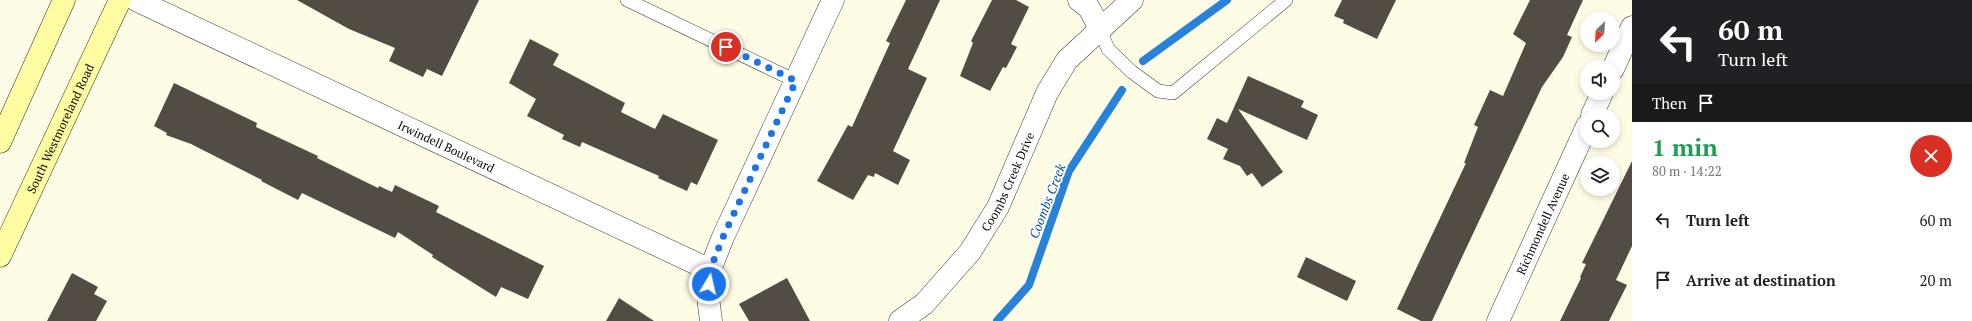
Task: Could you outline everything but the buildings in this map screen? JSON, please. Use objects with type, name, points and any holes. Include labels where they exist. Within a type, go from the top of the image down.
[{"type":"main road","points":[[0,142],[4,120],[64,0]]},
{"type":"main road","name":"South Westmoreland Road","points":[[0,256],[120,0]]},
{"type":"street","name":"Irwindell Boulevard","points":[[136,0],[710,270]]},
{"type":"street","points":[[711,321],[708,297],[710,270],[723,237],[833,0]]},
{"type":"street","points":[[1079,0],[1088,8],[1100,29]]},
{"type":"street","name":"Coombs Creek Drive","points":[[900,321],[924,304],[970,252],[998,207],[1047,93],[1067,60],[1132,0]]},
{"type":"street","points":[[1617,60],[1632,27]]},
{"type":"street","name":"Richmondell Avenue","points":[[1498,321],[1580,141]]},
{"type":"lane","points":[[627,0],[796,81]]},
{"type":"lane","points":[[1100,29],[1108,49],[1132,72],[1158,91],[1173,93],[1286,0]]},
{"type":"waterway","name":"Coombs Creek","points":[[1143,61],[1227,0]]},
{"type":"waterway","name":"Coombs Creek","points":[[997,321],[1029,285],[1069,171],[1122,90]]},
{"type":"route","points":[[709,284],[710,270],[723,237],[796,81],[726,47]]}]
